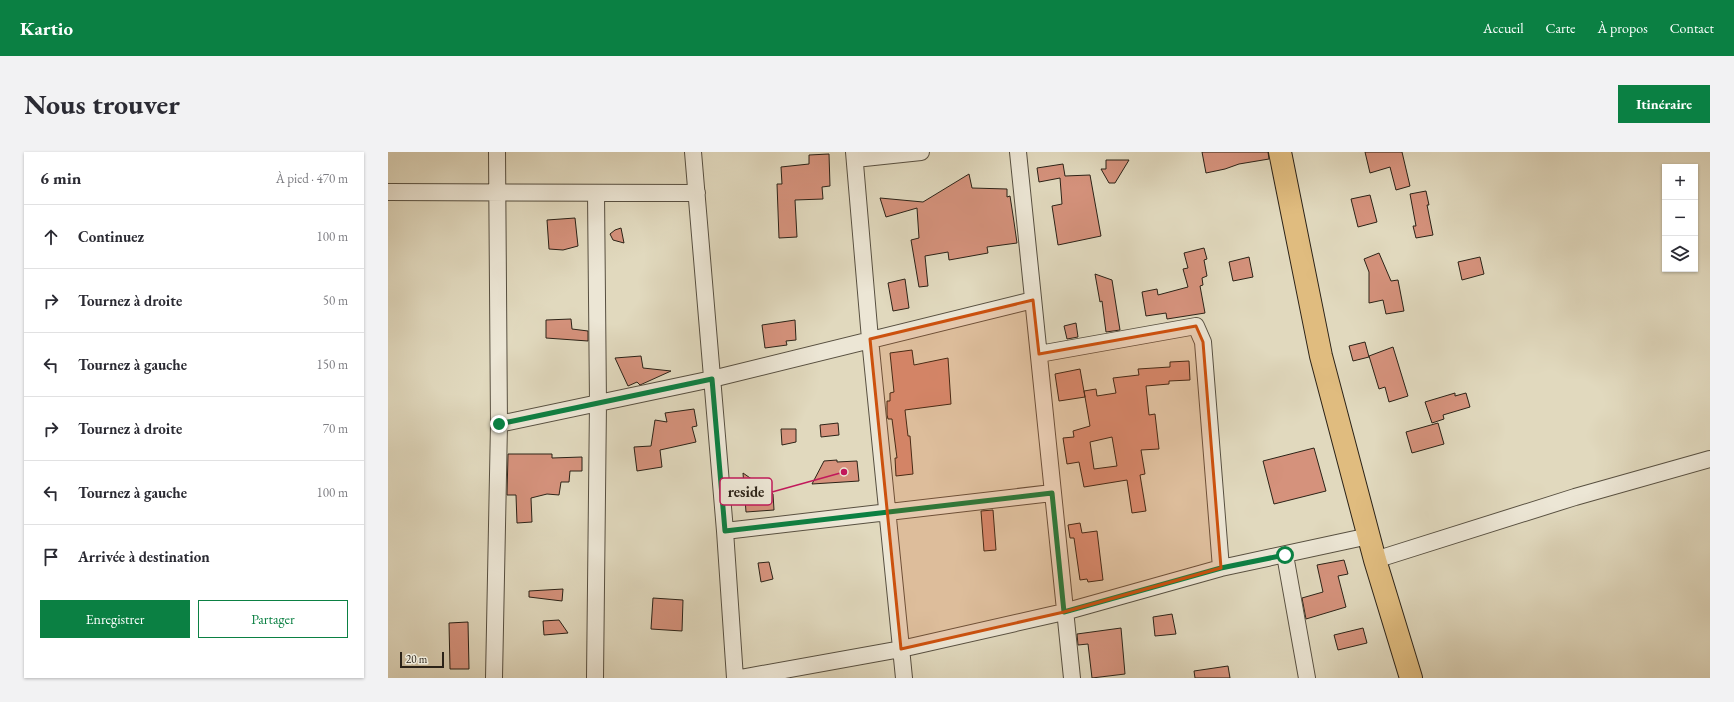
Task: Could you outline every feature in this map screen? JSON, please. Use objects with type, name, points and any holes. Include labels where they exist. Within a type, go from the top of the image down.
[{"type":"highway","points":[[1280,152],[1322,356],[1375,560],[1411,678]]},
{"type":"street","points":[[494,678],[499,424],[497,152]]},
{"type":"street","points":[[693,152],[725,531],[735,678]]},
{"type":"street","points":[[904,678],[886,513],[855,156],[921,152]]},
{"type":"street","points":[[1018,152],[1064,612],[1072,678]]},
{"type":"street","points":[[388,192],[697,193]]},
{"type":"street","points":[[595,678],[598,403],[596,193]]},
{"type":"street","points":[[499,424],[712,379],[1033,300]]},
{"type":"street","points":[[1039,354],[1196,326],[1203,342],[1221,568]]},
{"type":"street","points":[[1375,560],[1575,497],[1710,459]]},
{"type":"street","points":[[725,531],[1052,493]]},
{"type":"street","points":[[740,678],[901,649],[1064,612],[1221,568],[1369,536]]},
{"type":"street","points":[[1285,555],[1307,678]]},
{"type":"highlighted area","points":[[1033,300],[1039,354],[1196,326],[1203,342],[1221,568],[1064,612],[901,649],[870,339]]},
{"type":"building","points":[[1202,152],[1268,152],[1269,159],[1239,164],[1206,173]]},
{"type":"building","points":[[1365,152],[1402,152],[1410,186],[1396,190],[1390,167],[1370,173]]},
{"type":"building","points":[[829,154],[830,186],[822,187],[823,199],[795,200],[797,237],[779,238],[777,184],[782,184],[781,167],[809,164],[809,155]]},
{"type":"building","points":[[1106,160],[1129,160],[1115,183],[1109,183],[1101,169],[1106,169]]},
{"type":"building","points":[[1063,164],[1065,176],[1090,175],[1101,236],[1058,245],[1052,206],[1062,204],[1060,178],[1039,182],[1037,168]]},
{"type":"building","points":[[969,174],[972,188],[1007,189],[1007,197],[1010,196],[1017,243],[987,247],[988,253],[949,260],[948,252],[925,256],[928,286],[919,287],[911,240],[919,238],[917,208],[886,217],[880,198],[923,202]]},
{"type":"building","points":[[1426,191],[1429,205],[1427,205],[1433,235],[1416,238],[1413,226],[1416,226],[1410,194]]},
{"type":"building","points":[[1370,195],[1377,222],[1358,227],[1351,199]]},
{"type":"building","points":[[575,218],[578,246],[563,250],[549,249],[547,220]]},
{"type":"building","points":[[621,228],[624,243],[613,240],[610,234]]},
{"type":"building","points":[[1204,248],[1207,259],[1204,260],[1207,276],[1202,278],[1203,285],[1200,286],[1205,313],[1167,319],[1166,313],[1146,316],[1142,292],[1157,289],[1158,295],[1188,287],[1183,269],[1188,268],[1184,253]]},
{"type":"building","points":[[1379,253],[1391,281],[1398,280],[1404,311],[1386,314],[1383,300],[1369,303],[1369,272],[1364,259]]},
{"type":"building","points":[[1249,257],[1253,277],[1233,281],[1229,262]]},
{"type":"building","points":[[1480,257],[1484,274],[1462,280],[1458,262]]},
{"type":"building","points":[[1095,274],[1112,280],[1120,330],[1106,332],[1102,301],[1100,302]]},
{"type":"building","points":[[905,279],[909,308],[893,311],[888,283]]},
{"type":"building","points":[[571,319],[572,329],[588,331],[588,341],[546,338],[546,320]]},
{"type":"building","points":[[795,320],[796,340],[786,341],[787,345],[765,348],[762,325]]},
{"type":"building","points":[[1076,323],[1078,337],[1067,339],[1064,326]]},
{"type":"building","points":[[1365,342],[1369,357],[1353,361],[1349,346]]},
{"type":"building","points":[[1393,347],[1408,396],[1389,402],[1385,387],[1379,389],[1369,356]]},
{"type":"building","points":[[912,350],[914,365],[948,358],[951,404],[905,410],[908,436],[910,436],[913,474],[896,476],[895,458],[897,458],[892,419],[888,419],[887,415],[887,401],[890,401],[890,393],[894,392],[890,353]]},
{"type":"building","points":[[641,356],[643,368],[671,371],[640,385],[637,382],[628,386],[615,358]]},
{"type":"building","points":[[1189,361],[1190,380],[1169,381],[1169,384],[1146,386],[1149,415],[1155,414],[1159,449],[1141,450],[1145,474],[1140,475],[1146,511],[1132,513],[1127,480],[1084,487],[1079,462],[1067,464],[1063,438],[1074,437],[1073,431],[1090,426],[1084,391],[1096,389],[1097,396],[1116,393],[1113,378],[1139,375],[1138,369],[1170,367],[1170,362]],"holes":[[[1112,437],[1117,466],[1094,469],[1090,442]]]},
{"type":"building","points":[[1080,369],[1085,397],[1059,401],[1055,374]]},
{"type":"building","points":[[1455,393],[1455,396],[1466,393],[1470,407],[1443,415],[1444,419],[1432,423],[1425,402]]},
{"type":"building","points":[[694,409],[697,426],[692,427],[696,442],[660,450],[662,467],[637,471],[634,447],[651,446],[655,420],[667,422],[665,413]]},
{"type":"building","points":[[838,423],[839,435],[821,437],[820,425]]},
{"type":"building","points":[[1438,423],[1444,444],[1412,453],[1406,432]]},
{"type":"building","points":[[781,429],[796,429],[796,442],[782,445]]},
{"type":"building","points":[[1314,448],[1326,491],[1274,504],[1263,461]]},
{"type":"building","points":[[508,454],[552,454],[552,458],[582,457],[582,471],[570,471],[569,482],[561,482],[559,495],[547,494],[531,498],[532,522],[517,523],[516,495],[507,495]]},
{"type":"building","points":[[837,460],[837,462],[857,461],[859,481],[812,484],[824,461]]},
{"type":"building","points":[[743,473],[773,494],[774,510],[746,512]]},
{"type":"building","points":[[993,510],[996,550],[984,551],[981,511]]},
{"type":"building","points":[[1080,523],[1082,533],[1097,531],[1103,580],[1088,582],[1087,579],[1080,580],[1074,538],[1070,538],[1068,525]]},
{"type":"building","points":[[1344,560],[1348,574],[1338,576],[1346,607],[1306,619],[1302,598],[1323,592],[1317,565]]},
{"type":"building","points":[[769,562],[773,579],[761,582],[758,563]]},
{"type":"building","points":[[563,589],[562,601],[529,597],[529,591]]},
{"type":"building","points":[[653,598],[683,600],[682,631],[651,629]]},
{"type":"building","points":[[1172,614],[1176,634],[1155,636],[1153,617]]},
{"type":"building","points":[[559,620],[568,633],[544,635],[543,621]]},
{"type":"building","points":[[468,622],[469,669],[450,669],[449,623]]},
{"type":"building","points":[[1121,628],[1125,674],[1092,678],[1088,644],[1078,645],[1077,634]]},
{"type":"building","points":[[1363,628],[1367,643],[1338,650],[1334,635]]},
{"type":"building","points":[[1228,666],[1230,678],[1195,678],[1194,671]]},
{"type":"place","name":"reside","points":[[844,472]]},
{"type":"route","points":[[499,424],[712,379],[725,531],[1052,493],[1064,612],[1221,568],[1285,555]]}]
